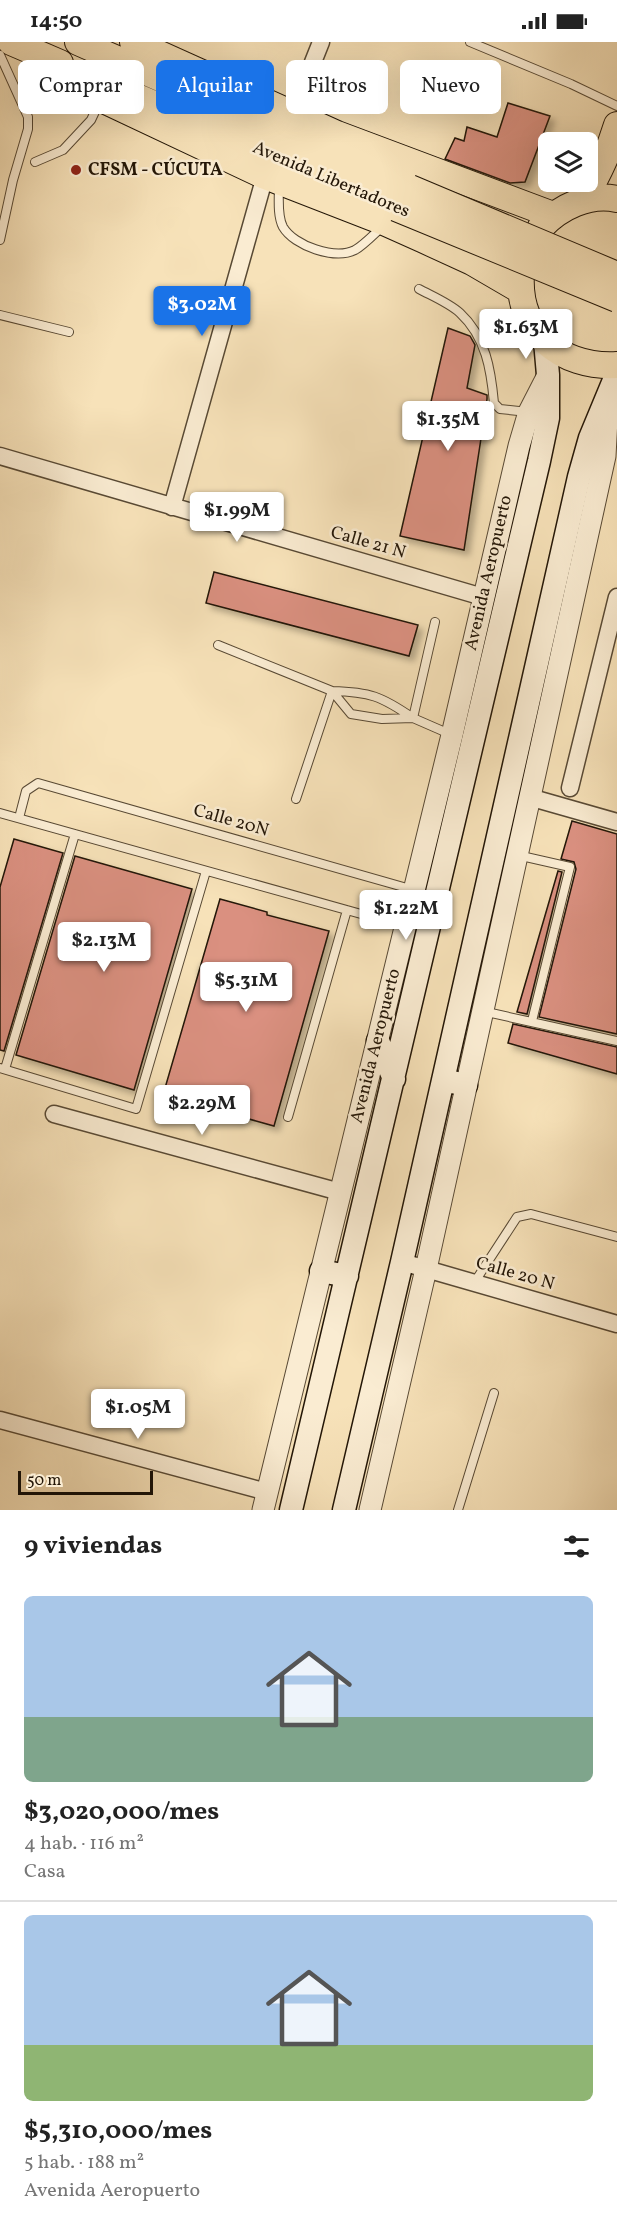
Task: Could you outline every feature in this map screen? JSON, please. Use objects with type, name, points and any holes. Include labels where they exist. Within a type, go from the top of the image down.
[{"type":"main road","points":[[11,42],[50,60]]},
{"type":"main road","name":"Avenida Libertadores","points":[[78,42],[398,206],[617,275]]},
{"type":"main road","points":[[133,42],[337,134],[553,215]]},
{"type":"main road","name":"Avenida Libertadores","points":[[46,57],[617,299]]},
{"type":"main road","points":[[133,114],[272,179],[398,206],[471,262],[520,290]]},
{"type":"main road","points":[[583,200],[611,147],[617,125]]},
{"type":"main road","points":[[617,199],[610,197],[583,200],[553,215],[534,236],[522,262],[520,290],[528,318],[545,341],[561,354],[580,362],[600,366],[617,365]]},
{"type":"main road","name":"Avenida Aeropuerto","points":[[291,1510],[394,1079],[548,375],[545,341]]},
{"type":"main road","points":[[344,1510],[579,477],[590,438],[617,373]]},
{"type":"main road","points":[[378,1041],[394,1079]]},
{"type":"main road","points":[[443,1080],[466,1085]]},
{"type":"main road","points":[[321,1271],[347,1276]]},
{"type":"street","points":[[0,48],[2,42]]},
{"type":"street","points":[[292,115],[321,42]]},
{"type":"street","points":[[172,507],[272,179]]},
{"type":"street","points":[[370,1510],[426,1269],[605,456],[608,393]]},
{"type":"street","name":"Avenida Aeropuerto","points":[[265,1501],[452,735],[519,446],[539,415]]},
{"type":"street","name":"Calle 21 N","points":[[0,456],[483,597]]},
{"type":"street","points":[[570,788],[617,597]]},
{"type":"street","points":[[529,797],[617,822]]},
{"type":"street","points":[[54,1114],[340,1192]]},
{"type":"street","name":"Calle 20 N","points":[[402,1262],[617,1324]]},
{"type":"street","points":[[0,1420],[265,1501]]},
{"type":"lane","points":[[470,42],[571,84],[617,106]]},
{"type":"lane","points":[[0,55],[28,117],[28,129],[13,180],[0,240]]},
{"type":"lane","points":[[35,162],[63,150],[94,114]]},
{"type":"lane","points":[[272,179],[282,226],[295,241],[316,250],[354,251],[398,206]]},
{"type":"lane","points":[[419,289],[460,313],[482,342],[496,407],[539,415]]},
{"type":"lane","points":[[0,315],[69,332]]},
{"type":"lane","points":[[413,718],[435,622]]},
{"type":"lane","points":[[218,645],[332,691],[360,692],[388,701],[413,718],[452,735]]},
{"type":"lane","points":[[332,691],[351,714],[382,719],[413,718]]},
{"type":"lane","points":[[296,799],[332,691]]},
{"type":"lane","name":"Calle 20N","points":[[19,818],[26,791],[38,783],[414,890]]},
{"type":"lane","points":[[0,813],[405,926]]},
{"type":"lane","points":[[75,834],[3,1069],[136,1109],[206,871]]},
{"type":"lane","points":[[516,854],[570,867],[532,1022]]},
{"type":"lane","points":[[288,1117],[347,910]]},
{"type":"lane","points":[[482,1011],[617,1041]]},
{"type":"lane","points":[[474,1283],[517,1217],[531,1214],[617,1237]]},
{"type":"lane","points":[[458,1510],[494,1393]]},
{"type":"building","points":[[508,103],[550,116],[544,132],[538,132],[538,148],[525,182],[510,183],[445,159],[455,138],[464,141],[467,127],[497,137]]},
{"type":"building","points":[[448,328],[470,336],[475,345],[467,388],[487,395],[464,550],[400,536]]},
{"type":"building","points":[[214,572],[418,625],[409,656],[206,603]]},
{"type":"building","points":[[572,821],[617,834],[617,1034],[539,1017],[576,869],[574,862],[561,859]]},
{"type":"building","points":[[14,839],[63,853],[4,1051],[0,1050],[0,887]]},
{"type":"building","points":[[75,856],[192,889],[134,1090],[16,1055]]},
{"type":"building","points":[[558,871],[562,872],[527,1014],[517,1012]]},
{"type":"building","points":[[220,899],[267,912],[267,915],[329,931],[274,1126],[163,1095]]},
{"type":"building","points":[[513,1024],[617,1047],[617,1074],[508,1043]]},
{"type":"place","name":"CFSM - CÚCUTA","points":[[76,170]]}]
